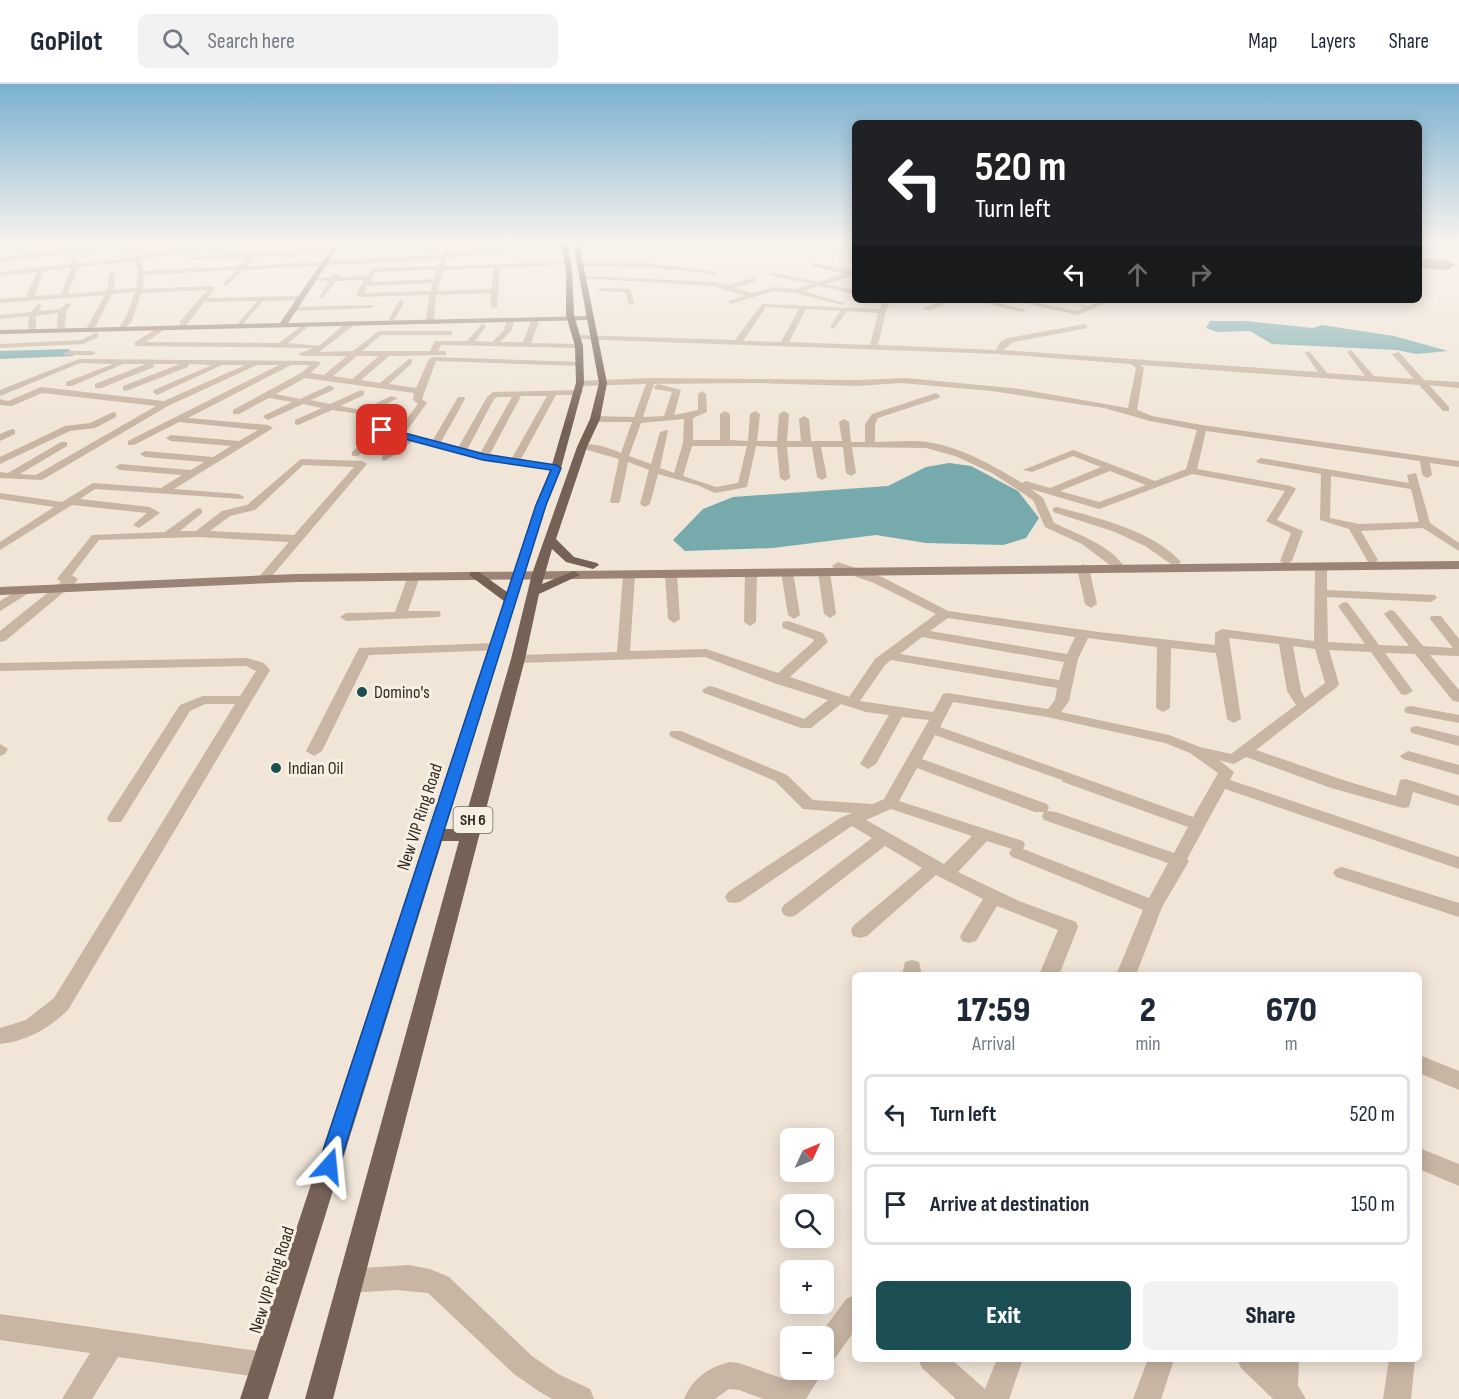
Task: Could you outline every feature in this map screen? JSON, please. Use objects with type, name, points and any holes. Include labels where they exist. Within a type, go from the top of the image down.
[{"type":"main road","name":"New VIP Ring Road","points":[[254,1399],[541,505],[556,468],[579,388],[578,350],[570,317],[572,304]]},
{"type":"main road","name":"New VIP Ring Road","points":[[319,1399],[540,570],[582,447],[595,419],[603,383],[595,336],[586,304]]},
{"type":"main road","points":[[550,540],[570,560],[592,565]]},
{"type":"main road","points":[[476,574],[511,600]]},
{"type":"main road","points":[[534,592],[574,575]]},
{"type":"main road","points":[[478,701],[507,700]]},
{"type":"main road","points":[[435,835],[469,835]]},
{"type":"street","points":[[35,329],[33,314],[39,304]]},
{"type":"street","points":[[61,327],[62,311],[66,304]]},
{"type":"street","points":[[0,346],[83,342],[93,331],[105,304]]},
{"type":"street","points":[[124,327],[133,304]]},
{"type":"street","points":[[183,324],[199,304]]},
{"type":"street","points":[[226,309],[229,304]]},
{"type":"street","points":[[242,323],[256,304]]},
{"type":"street","points":[[284,323],[296,304]]},
{"type":"street","points":[[391,319],[400,304]]},
{"type":"street","points":[[431,320],[433,304]]},
{"type":"street","points":[[822,308],[825,304]]},
{"type":"street","points":[[865,304],[883,306]]},
{"type":"street","points":[[926,309],[938,304]]},
{"type":"street","points":[[999,312],[1009,304]]},
{"type":"street","points":[[1018,304],[1048,316]]},
{"type":"street","points":[[1025,304],[1074,313],[1082,313],[1099,304]]},
{"type":"street","points":[[1071,304],[1090,308]]},
{"type":"street","points":[[738,342],[764,305],[845,309],[883,306]]},
{"type":"street","points":[[293,309],[372,306],[364,320]]},
{"type":"street","points":[[874,346],[883,306]]},
{"type":"street","points":[[784,344],[804,307]]},
{"type":"street","points":[[834,327],[845,309]]},
{"type":"street","points":[[0,316],[62,311]]},
{"type":"street","points":[[15,345],[35,329],[71,330],[183,324],[391,319],[536,319],[589,316]]},
{"type":"street","points":[[1,331],[61,327],[93,331],[124,327],[161,328],[242,323],[351,323],[570,317]]},
{"type":"street","points":[[486,352],[507,332],[511,319]]},
{"type":"street","points":[[526,345],[536,319]]},
{"type":"street","points":[[405,436],[423,403],[417,400],[419,392],[438,343],[461,320]]},
{"type":"street","points":[[131,443],[324,346],[351,323]]},
{"type":"street","points":[[98,386],[157,359],[198,325]]},
{"type":"street","points":[[280,346],[304,326]]},
{"type":"street","points":[[469,344],[482,326]]},
{"type":"street","points":[[998,352],[1003,344],[1011,340],[1085,326]]},
{"type":"street","points":[[161,328],[138,344],[324,346]]},
{"type":"street","points":[[52,344],[71,330]]},
{"type":"street","points":[[326,378],[379,333]]},
{"type":"street","points":[[410,340],[417,333]]},
{"type":"street","points":[[364,334],[449,333]]},
{"type":"street","points":[[0,393],[79,361],[308,354],[391,353],[433,356],[578,350],[595,336],[998,352],[1138,367],[1324,375],[1459,385]]},
{"type":"street","points":[[438,343],[526,345],[578,350]]},
{"type":"street","points":[[354,382],[402,346]]},
{"type":"street","points":[[433,356],[486,352],[578,350]]},
{"type":"street","points":[[68,352],[193,362],[317,363],[304,375],[237,412]]},
{"type":"street","points":[[1352,352],[1372,379]]},
{"type":"street","points":[[1309,353],[1324,375]]},
{"type":"street","points":[[1396,354],[1446,409]]},
{"type":"street","points":[[69,384],[125,361]]},
{"type":"street","points":[[382,386],[409,361]]},
{"type":"street","points":[[126,388],[193,362]]},
{"type":"street","points":[[157,392],[224,362]]},
{"type":"street","points":[[5,475],[38,478],[165,405],[259,362]]},
{"type":"street","points":[[1132,411],[1138,367]]},
{"type":"street","points":[[304,375],[419,392]]},
{"type":"street","points":[[461,452],[491,397],[496,394],[553,393],[603,383],[904,381],[947,383],[1085,401],[1132,411],[1150,418],[1202,428],[1459,464]]},
{"type":"street","points":[[650,384],[677,390],[668,418]]},
{"type":"street","points":[[615,501],[624,457],[650,384]]},
{"type":"street","points":[[268,417],[330,388]]},
{"type":"street","points":[[0,402],[9,404],[41,390],[165,405]]},
{"type":"street","points":[[298,422],[361,393]]},
{"type":"street","points":[[515,462],[553,393]]},
{"type":"street","points":[[483,457],[518,394]]},
{"type":"street","points":[[595,419],[689,416],[703,412],[702,394]]},
{"type":"street","points":[[268,395],[363,414],[394,398]]},
{"type":"street","points":[[870,445],[870,424],[875,416],[936,396]]},
{"type":"street","points":[[435,444],[461,399]]},
{"type":"street","points":[[385,458],[432,405]]},
{"type":"street","points":[[725,414],[725,443]]},
{"type":"street","points":[[582,447],[604,450],[701,483],[715,490],[743,485],[752,444],[755,414]]},
{"type":"street","points":[[784,414],[782,444],[785,478]]},
{"type":"street","points":[[0,461],[68,428],[92,426],[113,415]]},
{"type":"street","points":[[678,477],[688,443],[689,416]]},
{"type":"street","points":[[163,491],[268,428],[175,419]]},
{"type":"street","points":[[804,419],[822,477]]},
{"type":"street","points":[[366,420],[382,430],[461,452],[556,468]]},
{"type":"street","points":[[843,422],[851,473]]},
{"type":"street","points":[[1191,471],[1202,428]]},
{"type":"street","points":[[355,454],[382,430]]},
{"type":"street","points":[[0,438],[12,432]]},
{"type":"street","points":[[645,504],[665,432]]},
{"type":"street","points":[[171,438],[240,444]]},
{"type":"street","points":[[688,443],[926,445],[958,454],[1009,478],[1038,498],[1049,525],[1086,542],[1118,566]]},
{"type":"street","points":[[5,475],[64,444]]},
{"type":"street","points":[[1028,470],[1073,453],[1154,484]]},
{"type":"street","points":[[145,454],[214,460]]},
{"type":"street","points":[[1424,459],[1427,475]]},
{"type":"street","points":[[1261,461],[1415,488]]},
{"type":"street","points":[[199,534],[226,513],[251,507],[301,462],[362,464],[266,575]]},
{"type":"street","points":[[120,467],[192,473]]},
{"type":"street","points":[[1051,491],[1110,467]]},
{"type":"street","points":[[1009,478],[1099,506],[1191,471],[1291,489],[1271,521],[1297,531],[1286,561]]},
{"type":"street","points":[[1326,472],[1325,520],[1356,527],[1425,525],[1459,548]]},
{"type":"street","points":[[1412,475],[1425,525]]},
{"type":"street","points":[[0,548],[93,486],[239,496]]},
{"type":"street","points":[[0,496],[150,510],[155,513],[139,525]]},
{"type":"street","points":[[1057,510],[1140,538],[1163,551],[1175,562]]},
{"type":"street","points":[[168,535],[198,511]]},
{"type":"street","points":[[1356,527],[1353,530],[1372,560]]},
{"type":"street","points":[[0,638],[66,582],[96,537],[199,534],[297,539]]},
{"type":"street","points":[[540,570],[574,575],[629,575],[1083,568],[1175,562],[1459,559]]},
{"type":"street","points":[[0,581],[66,582],[266,575],[540,570],[592,565],[1321,567],[1459,565]]},
{"type":"street","points":[[838,566],[916,598],[945,614],[1083,634],[1222,650]]},
{"type":"street","points":[[1127,972],[1154,907],[1231,766],[1332,684],[1321,646],[1321,567]]},
{"type":"street","points":[[1083,568],[1091,604]]},
{"type":"street","points":[[266,575],[414,576],[521,570]]},
{"type":"street","points":[[779,680],[821,642],[818,636],[791,620],[787,572]]},
{"type":"street","points":[[824,572],[830,614]]},
{"type":"street","points":[[750,622],[751,573]]},
{"type":"street","points":[[671,574],[674,618]]},
{"type":"street","points":[[623,655],[629,575]]},
{"type":"street","points":[[399,615],[414,576]]},
{"type":"street","points":[[0,591],[25,590],[66,582]]},
{"type":"street","points":[[0,607],[25,590]]},
{"type":"street","points":[[1321,593],[1431,598]]},
{"type":"street","points":[[1344,606],[1406,691]]},
{"type":"street","points":[[346,616],[435,614]]},
{"type":"street","points":[[709,690],[806,725],[845,701],[880,662],[945,614]]},
{"type":"street","points":[[1390,614],[1458,698]]},
{"type":"street","points":[[1436,619],[1459,647]]},
{"type":"street","points":[[919,633],[1071,659]]},
{"type":"street","points":[[1234,719],[1222,650],[1222,633],[1321,646],[1459,652]]},
{"type":"street","points":[[1051,714],[1062,701],[1071,659],[1083,634]]},
{"type":"street","points":[[1285,641],[1294,691],[1304,705]]},
{"type":"street","points":[[1163,708],[1164,644]]},
{"type":"street","points":[[314,752],[364,651],[495,647]]},
{"type":"street","points":[[518,659],[706,653],[779,680],[866,708],[898,712],[935,723],[1065,777],[1198,825]]},
{"type":"street","points":[[888,656],[1065,685]]},
{"type":"street","points":[[0,667],[247,662],[263,670],[61,1004],[48,1017],[32,1027],[0,1036]]},
{"type":"street","points":[[734,897],[853,819],[883,806],[913,761],[948,697],[1051,714],[1155,735],[1459,863]]},
{"type":"street","points":[[115,818],[185,708],[203,700],[244,700]]},
{"type":"street","points":[[1062,701],[1073,719]]},
{"type":"street","points":[[1412,710],[1459,719]]},
{"type":"street","points":[[868,764],[898,712]]},
{"type":"street","points":[[1417,730],[1459,741]]},
{"type":"street","points":[[676,734],[781,778],[809,805],[883,806],[984,834],[1154,907]]},
{"type":"street","points":[[1408,756],[1459,770]]},
{"type":"street","points":[[913,761],[1180,861]]},
{"type":"street","points":[[1231,766],[1337,784],[1403,803],[1406,784],[1459,801]]},
{"type":"street","points":[[853,819],[940,870],[1032,914],[1069,927],[1050,972]]},
{"type":"street","points":[[860,931],[984,834]]},
{"type":"street","points":[[790,910],[884,838]]},
{"type":"street","points":[[1342,873],[1459,910]]},
{"type":"street","points":[[969,936],[994,896]]},
{"type":"street","points":[[1422,1065],[1459,1081]]},
{"type":"street","points":[[1422,1159],[1459,1175]]},
{"type":"street","points":[[349,1281],[410,1278],[430,1280],[440,1286],[523,1365],[549,1383],[580,1399]]},
{"type":"street","points":[[834,1338],[852,1312]]},
{"type":"street","points":[[0,1327],[265,1365]]},
{"type":"street","points":[[76,1399],[112,1343]]},
{"type":"street","points":[[934,1362],[976,1399]]},
{"type":"street","points":[[995,1399],[1010,1362]]},
{"type":"street","points":[[1254,1362],[1288,1395]]},
{"type":"street","points":[[1286,1362],[1288,1395]]},
{"type":"street","points":[[1397,1399],[1402,1362]]},
{"type":"street","points":[[1147,1399],[1160,1363]]},
{"type":"street","points":[[698,1399],[706,1386],[718,1376],[730,1374],[789,1394],[799,1388],[805,1380]]},
{"type":"water","points":[[1210,321],[1246,321],[1313,328],[1322,325],[1394,336],[1448,351],[1416,354],[1397,350],[1272,344],[1250,331],[1217,332],[1206,328]]},
{"type":"water","points":[[949,463],[971,466],[1018,491],[1039,518],[1026,538],[1003,545],[926,543],[876,535],[773,548],[685,551],[673,540],[703,509],[733,497],[888,486],[926,467]]},
{"type":"waterway","points":[[0,355],[68,353]]},
{"type":"place","name":"Domino's","points":[[362,692]]},
{"type":"place","name":"Indian Oil","points":[[276,768]]},
{"type":"route","points":[[329,1166],[541,505],[556,468],[491,459],[382,430]]}]
